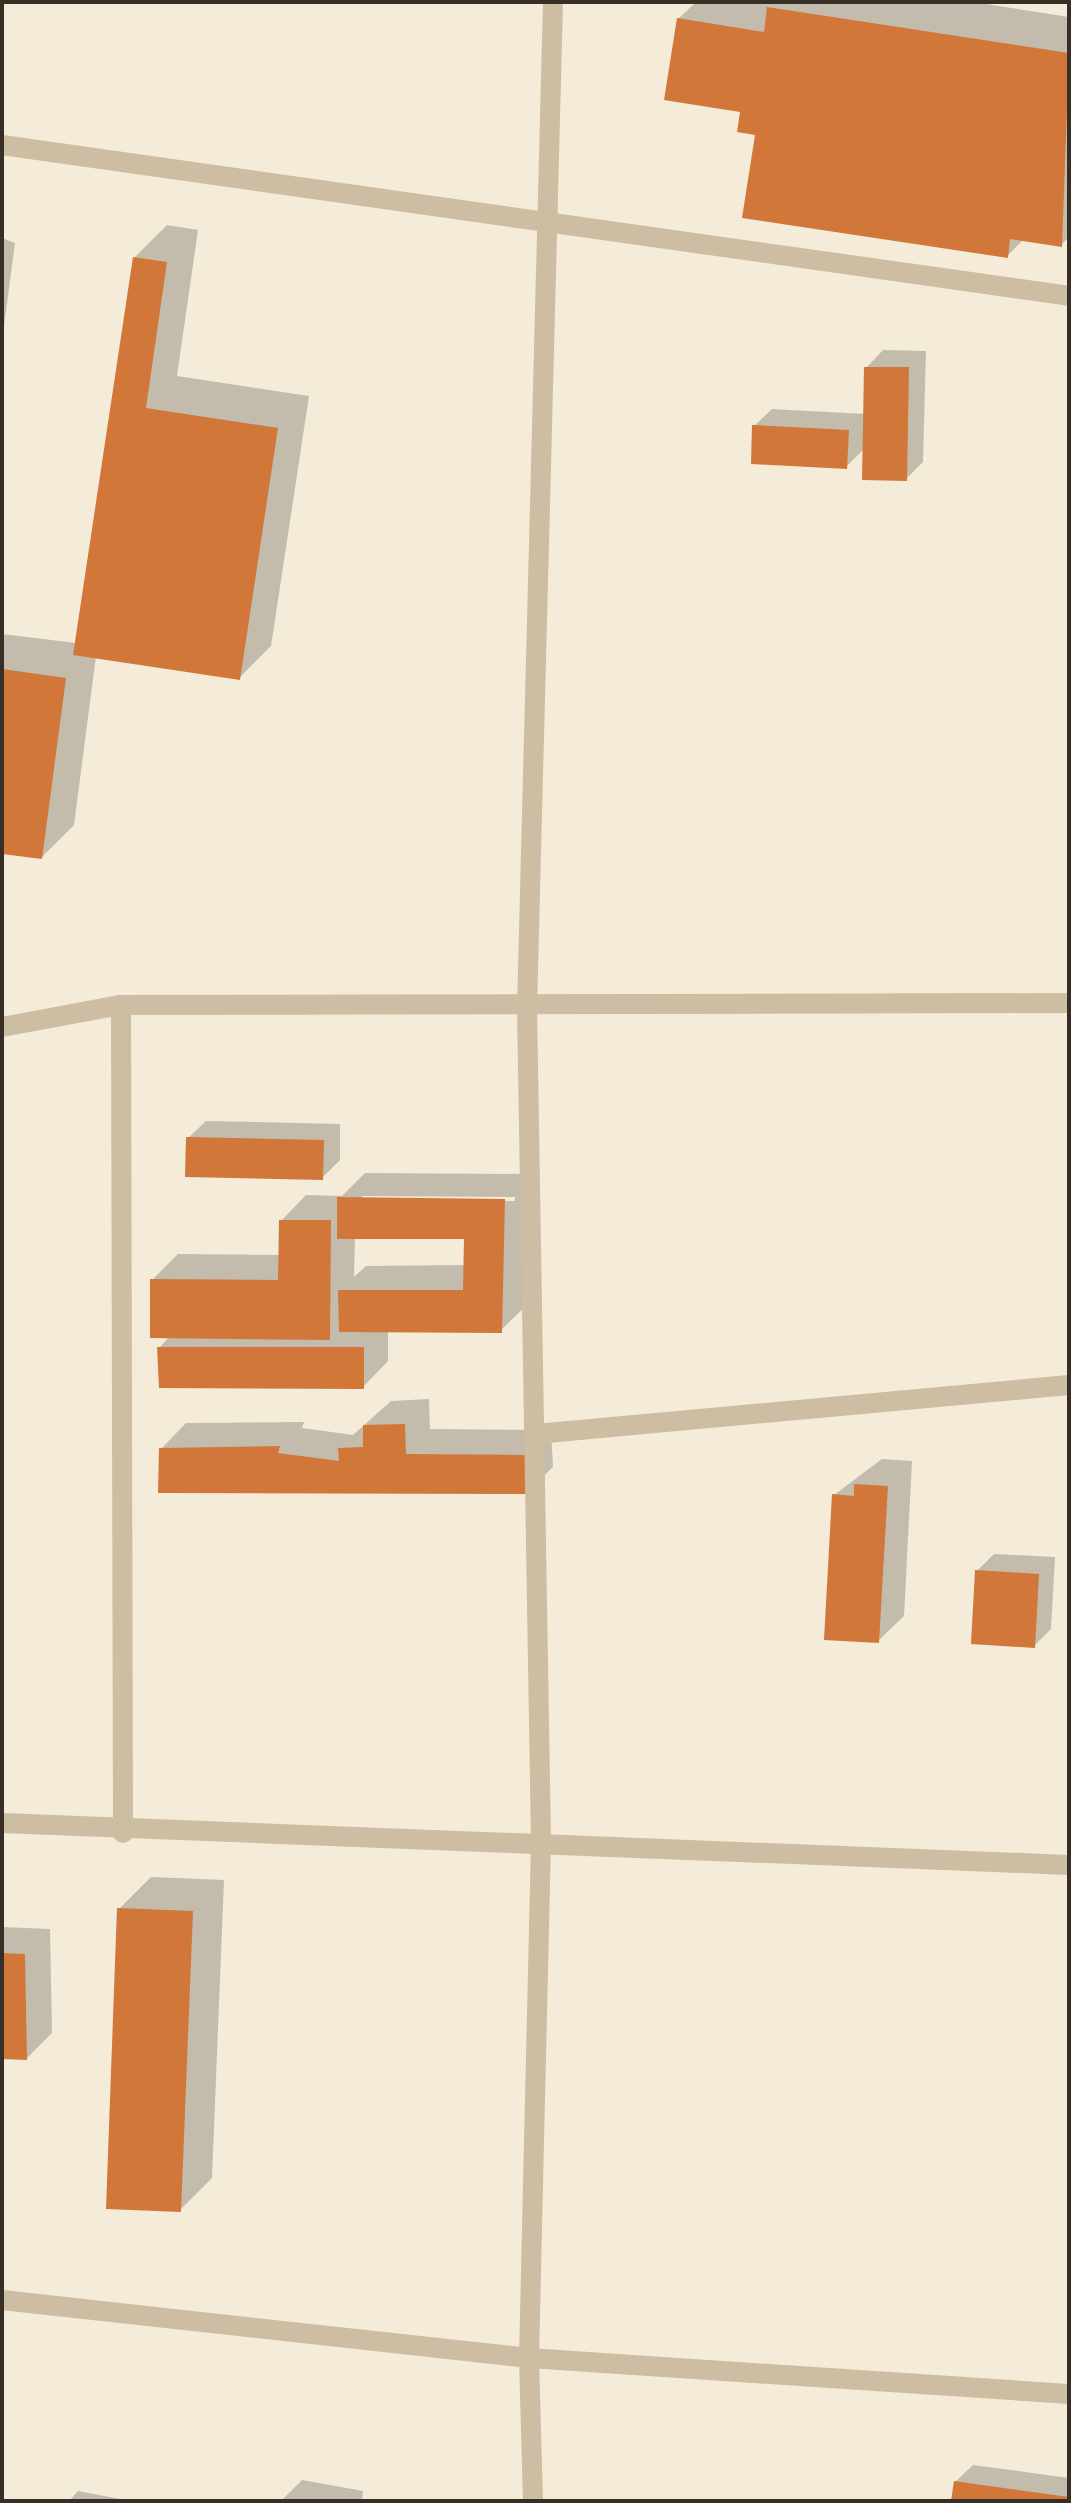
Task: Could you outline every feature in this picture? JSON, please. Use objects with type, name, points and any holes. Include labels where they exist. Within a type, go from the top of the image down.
[{"type":"street","points":[[533,2501],[529,2358],[541,1842],[527,1008],[553,2]]},
{"type":"street","points":[[2,145],[546,225],[1069,296]]},
{"type":"street","points":[[2,1027],[121,1005],[527,1008],[1069,1003]]},
{"type":"street","points":[[121,1005],[123,1833]]},
{"type":"street","points":[[536,1434],[1069,1385]]},
{"type":"street","points":[[2,1823],[123,1833],[541,1842],[1069,1865]]},
{"type":"street","points":[[2,2300],[529,2358],[1069,2394]]},
{"type":"building","points":[[767,7],[1069,53],[1062,247],[1010,239],[1008,258],[742,218],[755,135],[737,132],[740,112],[664,100],[677,18],[764,32]]},
{"type":"building","points":[[133,257],[167,262],[146,408],[278,428],[240,680],[73,655]]},
{"type":"building","points":[[864,367],[909,367],[907,481],[862,480]]},
{"type":"building","points":[[752,425],[849,430],[847,469],[751,464]]},
{"type":"building","points":[[2,669],[66,678],[42,859],[2,854]]},
{"type":"building","points":[[186,1137],[324,1140],[323,1180],[185,1177]]},
{"type":"building","points":[[337,1197],[505,1199],[502,1333],[339,1332],[338,1290],[463,1290],[464,1239],[337,1239]]},
{"type":"building","points":[[279,1220],[331,1220],[330,1340],[150,1338],[150,1279],[278,1280]]},
{"type":"building","points":[[157,1347],[364,1347],[364,1389],[159,1388]]},
{"type":"building","points":[[405,1424],[406,1454],[526,1455],[528,1494],[158,1493],[159,1448],[280,1446],[278,1453],[339,1461],[338,1448],[363,1447],[363,1425]]},
{"type":"building","points":[[854,1484],[888,1486],[879,1643],[824,1640],[832,1494],[854,1496]]},
{"type":"building","points":[[975,1570],[1039,1574],[1035,1648],[971,1644]]},
{"type":"building","points":[[117,1908],[193,1911],[181,2212],[106,2209]]},
{"type":"building","points":[[2,1953],[25,1954],[27,2060],[2,2059]]},
{"type":"building","points":[[954,2481],[1069,2497],[1069,2501],[951,2501]]}]
